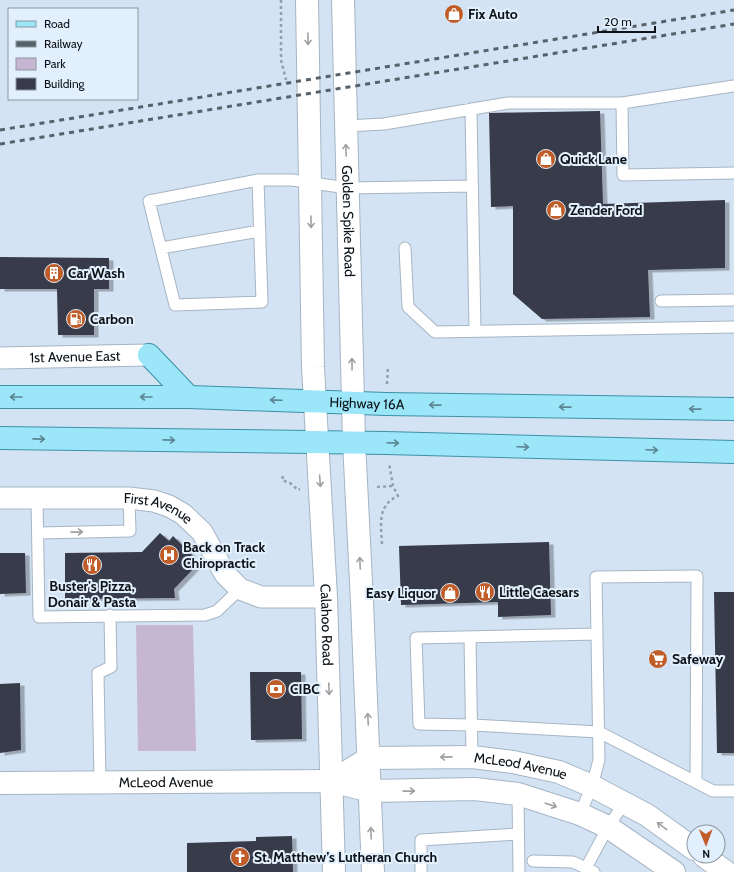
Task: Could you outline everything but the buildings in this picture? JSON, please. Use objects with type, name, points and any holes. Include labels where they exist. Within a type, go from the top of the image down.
[{"type":"main road","points":[[307,0],[313,367],[315,402]]},
{"type":"main road","name":"Golden Spike Road","points":[[344,0],[347,188],[354,442]]},
{"type":"main road","points":[[150,355],[188,397]]},
{"type":"main road","name":"Highway 16A","points":[[0,397],[188,397],[386,404],[734,409]]},
{"type":"main road","name":"Calahoo Road","points":[[315,402],[326,597],[334,872]]},
{"type":"main road","points":[[0,438],[354,442],[734,452]]},
{"type":"main road","points":[[354,442],[373,872]]},
{"type":"main road","name":"McLeod Avenue","points":[[369,758],[472,757],[513,762],[559,772],[625,802],[686,843]]},
{"type":"main road","points":[[332,781],[369,758]]},
{"type":"main road","name":"McLeod Avenue","points":[[0,783],[332,781],[370,791],[475,789],[518,795],[580,814],[608,827],[674,872]]},
{"type":"main road","points":[[715,864],[726,872]]},
{"type":"street","name":"1st Avenue East","points":[[0,358],[150,355]]},
{"type":"street","name":"First Avenue","points":[[0,498],[129,498],[154,501],[169,506],[183,514],[202,532],[225,574],[240,589],[261,597],[326,597]]},
{"type":"lane","points":[[346,126],[384,124],[508,103],[622,103],[734,86]]},
{"type":"lane","points":[[622,103],[623,175],[734,174]]},
{"type":"lane","points":[[471,109],[475,331]]},
{"type":"lane","points":[[258,180],[262,302],[176,305],[148,201],[258,180],[292,180],[310,184],[347,188],[472,186]]},
{"type":"lane","points":[[161,248],[260,231]]},
{"type":"lane","points":[[404,248],[408,307],[435,332],[734,327]]},
{"type":"lane","points":[[661,301],[734,300]]},
{"type":"lane","points":[[38,498],[39,617],[205,615],[217,611],[240,589]]},
{"type":"lane","points":[[38,533],[130,532],[129,498]]},
{"type":"lane","points":[[580,814],[592,786],[599,760],[596,577],[697,576],[696,782]]},
{"type":"lane","points":[[100,782],[98,673],[111,667],[110,615]]},
{"type":"lane","points":[[597,634],[416,638],[419,724],[472,724],[599,732],[713,791],[734,791]]},
{"type":"lane","points":[[470,637],[472,757]]},
{"type":"lane","points":[[518,795],[519,872]]},
{"type":"lane","points":[[533,861],[573,862],[589,871],[608,827],[625,802]]},
{"type":"lane","points":[[421,872],[421,840],[518,834]]},
{"type":"path","points":[[386,404],[388,367]]},
{"type":"path","points":[[382,551],[382,510],[387,502],[398,496],[393,486],[386,443]]},
{"type":"green space","points":[[136,625],[193,625],[196,751],[138,751]]},
{"type":"railway","points":[[0,130],[734,10]]},
{"type":"railway","points":[[0,144],[734,24]]},
{"type":"place","name":"Fix Auto","points":[[454,14]]},
{"type":"place","name":"Quick Lane","points":[[546,159]]},
{"type":"place","name":"Zender Ford","points":[[556,210]]},
{"type":"place","name":"Car Wash","points":[[54,273]]},
{"type":"place","name":"Carbon","points":[[76,319]]},
{"type":"place","name":"Back on Track Chiropractic","points":[[169,555]]},
{"type":"place","name":"Buster's Pizza, Donair & Pasta","points":[[92,565]]},
{"type":"place","name":"Little Caesars","points":[[485,592]]},
{"type":"place","name":"Easy Liquor","points":[[450,593]]},
{"type":"place","name":"Safeway","points":[[658,659]]},
{"type":"place","name":"CIBC","points":[[276,689]]},
{"type":"place","name":"St. Matthew’s Lutheran Church","points":[[240,857]]}]
